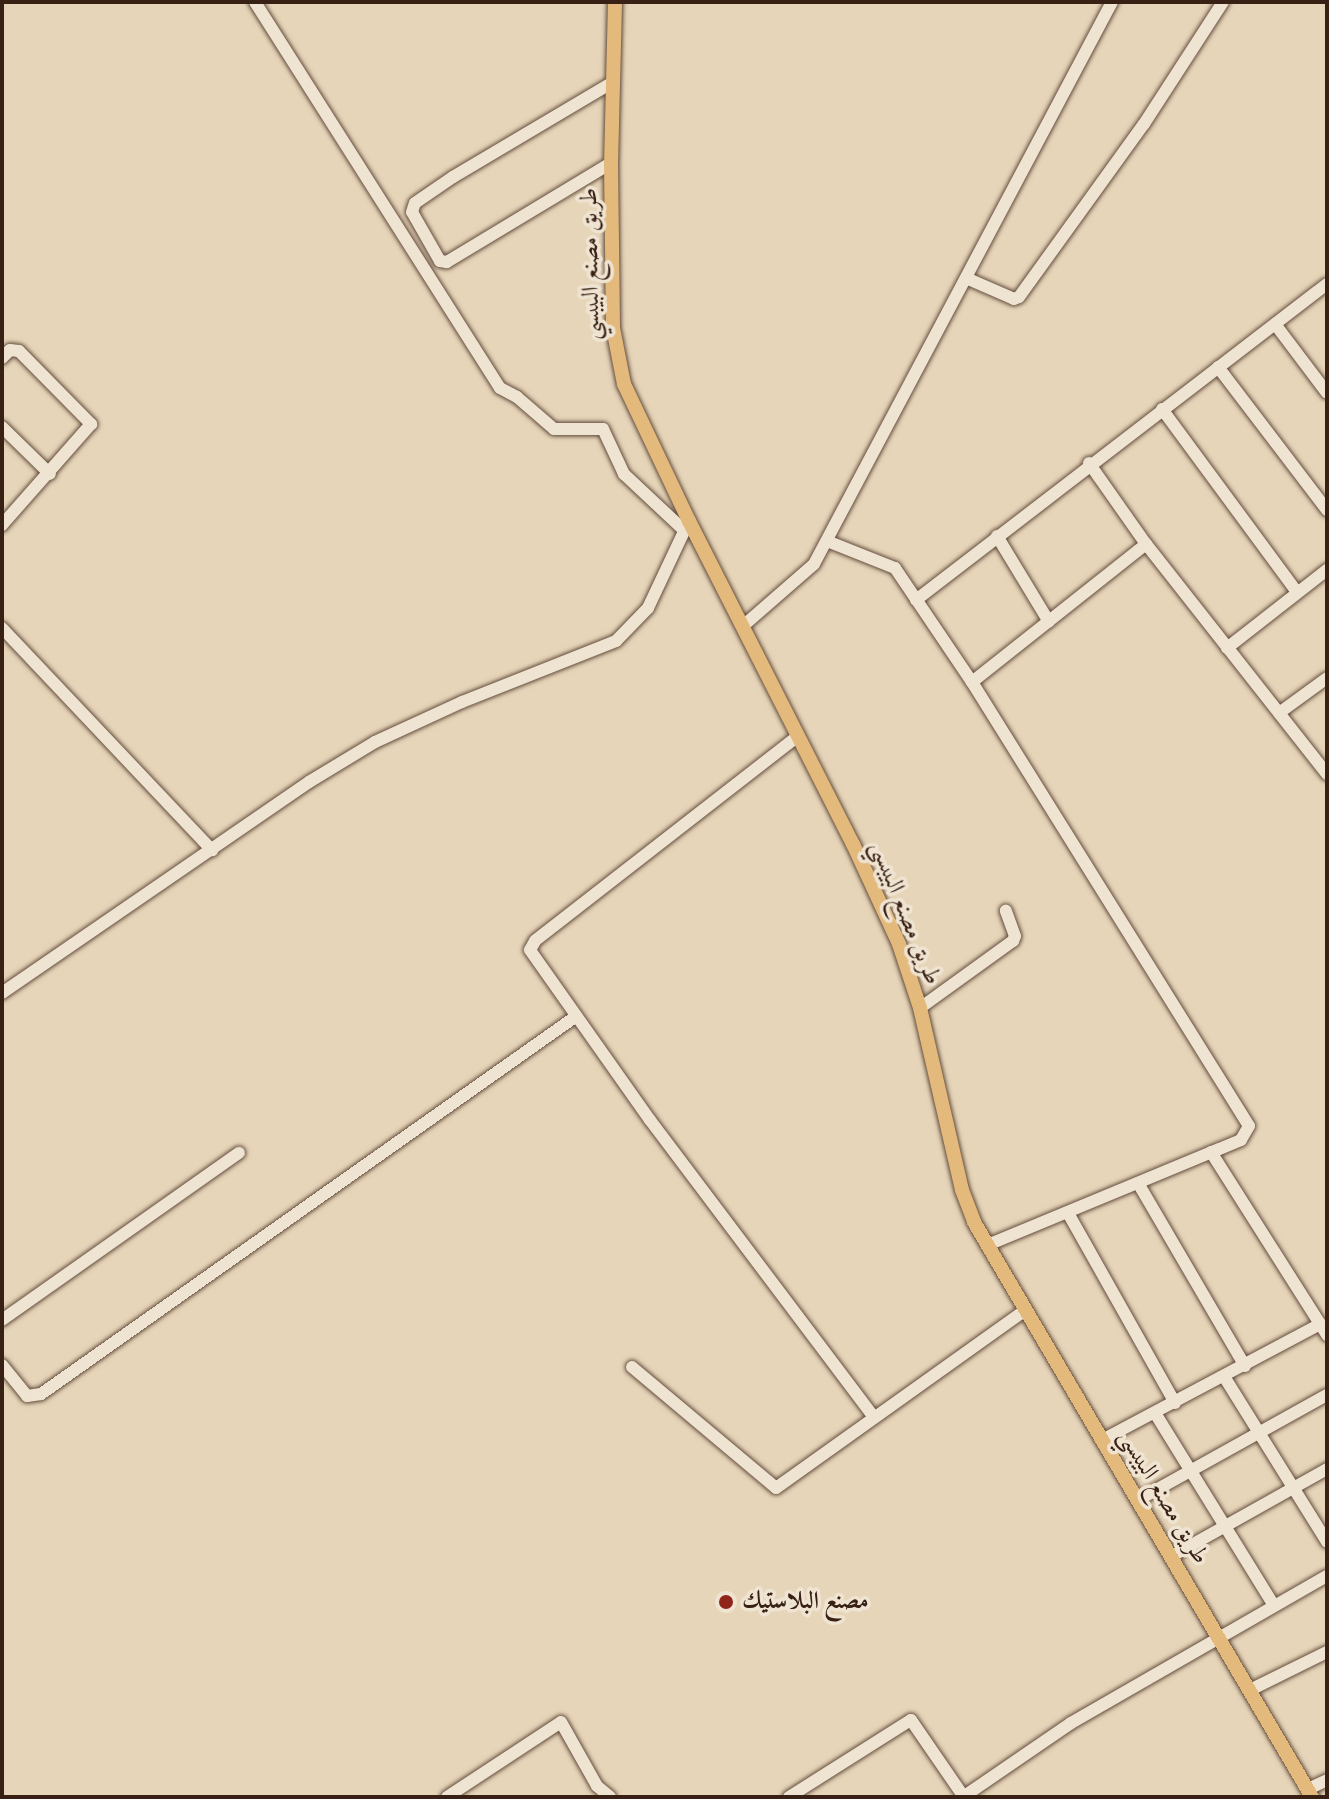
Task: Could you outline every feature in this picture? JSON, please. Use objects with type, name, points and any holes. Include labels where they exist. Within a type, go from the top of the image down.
[{"type":"main road","name":"طريق مصنع البيبسي","points":[[615,2],[611,163],[617,357],[633,406],[687,526],[743,626],[890,923],[920,1008],[962,1190],[987,1245],[1310,1793]]},
{"type":"street","points":[[2,993],[309,782],[375,742],[474,697],[616,641],[648,608],[687,526],[624,474],[603,429],[554,429],[517,397],[500,388],[255,2]]},
{"type":"street","points":[[743,626],[814,564],[1112,2]]},
{"type":"street","points":[[966,278],[1014,299],[1019,297],[1144,124],[1223,2]]},
{"type":"street","points":[[611,163],[447,262],[440,261],[412,212],[415,203],[453,177],[613,82]]},
{"type":"street","points":[[916,600],[1089,463],[1327,284]]},
{"type":"street","points":[[1275,324],[1327,393]]},
{"type":"street","points":[[2,358],[10,350],[19,351],[91,424],[2,525]]},
{"type":"street","points":[[1218,367],[1327,510]]},
{"type":"street","points":[[1162,409],[1297,592]]},
{"type":"street","points":[[2,427],[50,474]]},
{"type":"street","points":[[1089,463],[1146,544],[1326,772]]},
{"type":"street","points":[[997,536],[1049,622]]},
{"type":"street","points":[[827,541],[895,568],[972,682],[1249,1126],[1241,1140],[987,1245]]},
{"type":"street","points":[[972,682],[1146,544]]},
{"type":"street","points":[[1227,648],[1327,570]]},
{"type":"street","points":[[2,628],[212,850]]},
{"type":"street","points":[[1279,713],[1327,678]]},
{"type":"street","points":[[798,736],[535,941],[531,956],[874,1417]]},
{"type":"street","points":[[920,1008],[1013,941],[1015,936],[1006,911]]},
{"type":"street","points":[[2,1365],[27,1396],[41,1394],[575,1017]]},
{"type":"street","points":[[1104,1439],[1245,1366],[1324,1330],[1211,1152]]},
{"type":"street","points":[[2,1320],[239,1153]]},
{"type":"street","points":[[1138,1183],[1245,1366]]},
{"type":"street","points":[[1068,1213],[1175,1403]]},
{"type":"street","points":[[632,1367],[776,1488],[1026,1310]]},
{"type":"street","points":[[1225,1378],[1327,1542]]},
{"type":"street","points":[[1138,1500],[1327,1395]]},
{"type":"street","points":[[1155,1413],[1273,1604]]},
{"type":"street","points":[[1172,1556],[1327,1469]]},
{"type":"street","points":[[789,1797],[911,1720],[963,1797],[1071,1723],[1219,1635],[1327,1576]]},
{"type":"street","points":[[1250,1690],[1327,1653]]},
{"type":"street","points":[[447,1797],[561,1722],[597,1786],[610,1797]]},
{"type":"street","points":[[1310,1793],[1327,1780]]},
{"type":"place","name":"مصنع البلاستيك","points":[[726,1602]]}]
